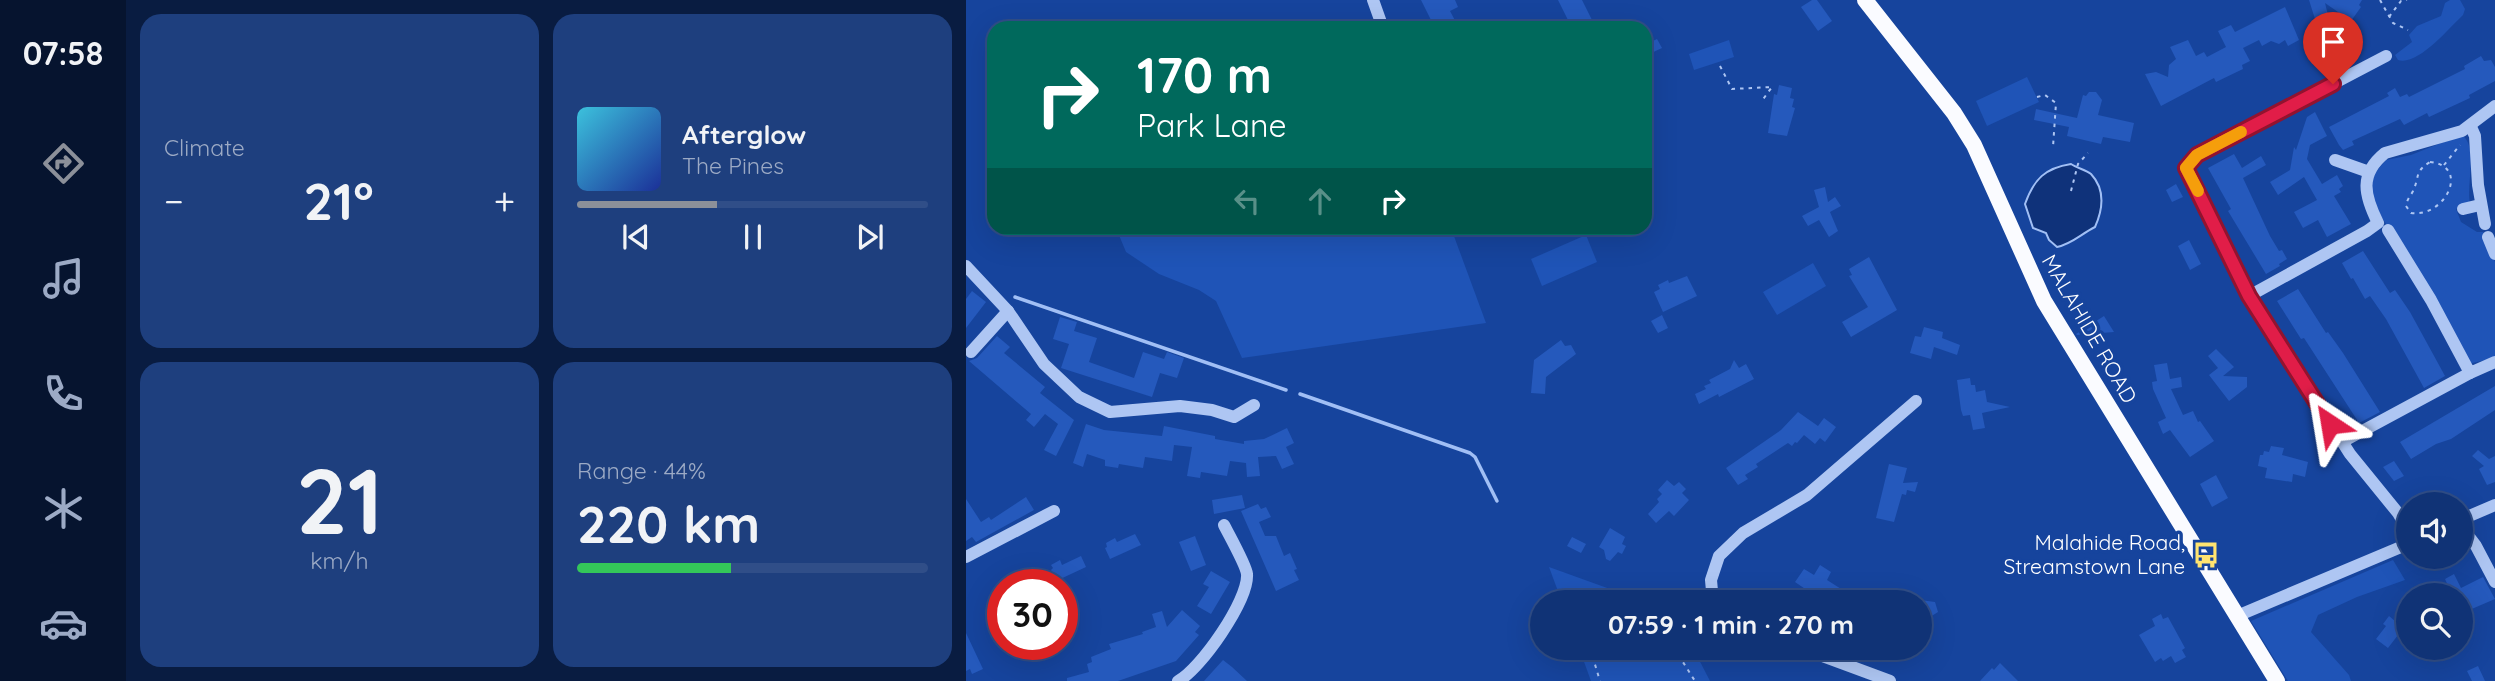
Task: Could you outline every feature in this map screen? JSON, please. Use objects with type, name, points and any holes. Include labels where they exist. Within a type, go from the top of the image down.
[{"type":"main road","name":"MALAHIDE ROAD","points":[[1865,0],[1954,113],[1974,145],[2044,301],[2277,681]]},
{"type":"street","points":[[1373,0],[1380,21]]},
{"type":"street","points":[[2386,57],[2197,155],[2186,168],[2249,296],[2342,442],[2396,510]]},
{"type":"street","points":[[2249,296],[2378,223],[2366,196],[2369,172],[2376,160],[2385,153],[2470,127],[2495,106]]},
{"type":"street","points":[[2470,127],[2476,147],[2480,205],[2495,254]]},
{"type":"street","points":[[2335,160],[2369,172]]},
{"type":"street","points":[[2463,209],[2480,205]]},
{"type":"street","points":[[2388,230],[2425,290],[2470,373]]},
{"type":"street","points":[[966,266],[1007,311],[1044,364],[1079,397],[1110,412],[1180,406],[1212,410],[1234,417],[1254,405]]},
{"type":"street","points":[[971,352],[1007,311]]},
{"type":"street","points":[[2342,442],[2495,362]]},
{"type":"street","points":[[1712,590],[1711,580],[1719,556],[1743,533],[1807,495],[1916,401]]},
{"type":"street","points":[[2473,515],[2494,508]]},
{"type":"street","points":[[966,556],[1054,511]]},
{"type":"street","points":[[1178,681],[1188,676],[1220,635],[1242,593],[1247,574],[1224,525]]},
{"type":"street","points":[[2473,541],[2495,582]]},
{"type":"street","points":[[2237,616],[2396,549]]},
{"type":"street","points":[[1833,660],[1890,681]]},
{"type":"path","points":[[2380,0],[2388,18],[2408,30]]},
{"type":"path","points":[[2388,18],[2401,1],[2407,0]]},
{"type":"path","points":[[2385,10],[2395,10]]},
{"type":"path","points":[[2340,38],[2339,50],[2353,74]]},
{"type":"path","points":[[1720,66],[1732,89],[1772,87],[1761,102]]},
{"type":"path","points":[[2037,97],[2045,95],[2056,103],[2053,148]]},
{"type":"path","points":[[2071,191],[2078,164],[2088,153]]},
{"type":"path","points":[[2443,166],[2451,155]]},
{"type":"path","points":[[2430,162],[2443,166],[2450,176],[2449,193],[2441,204],[2429,211],[2411,213],[2407,210],[2406,200],[2412,193],[2420,169],[2430,162]]},
{"type":"path","points":[[1593,660],[1600,681]]},
{"type":"path","points":[[1682,660],[1695,681]]},
{"type":"shaded area","points":[[2460,0],[2465,9],[2463,15],[2423,52],[2406,60],[2398,60],[2395,55],[2412,42],[2409,35],[2417,26],[2441,16],[2445,3]]},
{"type":"shaded area","points":[[1729,40],[1734,57],[1694,70],[1689,54]]},
{"type":"shaded area","points":[[2027,77],[2039,102],[1987,126],[1976,101]]},
{"type":"shaded area","points":[[2463,136],[2470,149],[2471,158],[2470,203],[2456,209],[2461,222],[2477,232],[2483,232],[2495,262],[2495,358],[2468,364],[2415,267],[2380,215],[2370,190],[2373,175],[2386,160],[2411,155]]},
{"type":"shaded area","points":[[2071,164],[2091,174],[2096,180],[2102,200],[2100,213],[2095,227],[2057,247],[2046,233],[2033,228],[2025,204],[2032,188],[2042,176],[2054,168]]},
{"type":"shaded area","points":[[1119,235],[1454,235],[1486,323],[1242,358],[1216,301],[1199,290],[1159,274],[1126,252]]},
{"type":"shaded area","points":[[1586,235],[1597,262],[1542,286],[1531,259]]},
{"type":"shaded area","points":[[1813,263],[1826,286],[1777,315],[1763,292]]},
{"type":"shaded area","points":[[2393,560],[2405,580],[2357,597],[2318,615],[2311,632],[2349,675],[2351,681],[2288,681],[2251,621]]},
{"type":"shaded area","points":[[1549,567],[1613,590],[1558,590]]},
{"type":"shaded area","points":[[1583,660],[1699,660],[1710,681],[1591,681]]},
{"type":"building","points":[[1421,0],[1455,0],[1458,7],[1450,11],[1455,21],[1432,21]]},
{"type":"building","points":[[1558,0],[1582,0],[1592,21],[1568,21]]},
{"type":"building","points":[[1817,0],[1832,21],[1818,31],[1801,7]]},
{"type":"building","points":[[2309,0],[2362,0],[2359,5],[2361,7],[2351,21],[2325,3],[2328,15],[2315,19]]},
{"type":"building","points":[[2285,7],[2299,40],[2288,46],[2285,40],[2279,44],[2271,41],[2262,46],[2259,40],[2243,48],[2250,61],[2242,65],[2243,69],[2216,82],[2214,78],[2161,106],[2145,74],[2156,72],[2168,77],[2169,65],[2176,59],[2170,47],[2188,40],[2196,56],[2204,52],[2207,57],[2226,47],[2218,31],[2231,25],[2235,32]]},
{"type":"building","points":[[1657,39],[1662,48],[1652,53],[1652,42]]},
{"type":"building","points":[[2481,56],[2484,61],[2491,60],[2495,67],[2495,81],[2469,95],[2470,98],[2429,117],[2427,113],[2404,125],[2400,119],[2352,141],[2354,145],[2343,150],[2329,127],[2389,96],[2387,93],[2395,88],[2400,97],[2407,94],[2409,97],[2465,69],[2464,66]]},
{"type":"building","points":[[1779,85],[1792,88],[1790,98],[1794,99],[1792,107],[1795,108],[1787,136],[1768,133],[1774,94],[1777,95]]},
{"type":"building","points":[[2089,92],[2096,92],[2102,100],[2098,115],[2134,123],[2130,142],[2103,137],[2101,144],[2067,136],[2069,127],[2034,120],[2036,109],[2077,118],[2083,95],[2086,96]]},
{"type":"building","points":[[2315,112],[2327,136],[2310,145],[2307,159],[2322,184],[2337,175],[2343,186],[2339,189],[2341,192],[2334,196],[2351,224],[2327,237],[2318,220],[2303,228],[2294,212],[2317,200],[2304,177],[2278,195],[2270,182],[2290,170],[2294,147],[2296,150],[2307,117]]},
{"type":"building","points":[[2234,154],[2242,168],[2261,156],[2266,165],[2243,178],[2270,236],[2287,259],[2266,274],[2228,211],[2231,209],[2208,168]]},
{"type":"building","points":[[2176,184],[2183,197],[2172,202],[2166,190]]},
{"type":"building","points":[[1825,187],[1828,202],[1835,197],[1841,206],[1830,212],[1838,231],[1829,237],[1819,220],[1808,226],[1802,216],[1819,207],[1814,190]]},
{"type":"building","points":[[2189,240],[2201,264],[2190,270],[2178,246]]},
{"type":"building","points":[[2363,251],[2390,293],[2395,290],[2410,312],[2445,376],[2424,388],[2386,319],[2370,296],[2365,299],[2342,263]]},
{"type":"building","points":[[1869,257],[1897,310],[1851,337],[1842,322],[1868,307],[1849,276],[1852,275],[1849,269]]},
{"type":"building","points":[[1687,276],[1697,296],[1663,312],[1654,292],[1660,289],[1658,285]]},
{"type":"building","points":[[2298,289],[2380,412],[2359,423],[2304,338],[2301,339],[2277,301]]},
{"type":"building","points":[[972,291],[986,302],[966,328],[966,299]]},
{"type":"building","points":[[1662,315],[1668,328],[1658,333],[1651,321]]},
{"type":"building","points":[[2104,316],[2114,332],[2076,334]]},
{"type":"building","points":[[1060,317],[1077,322],[1074,331],[1097,338],[1089,362],[1134,378],[1143,352],[1164,359],[1167,352],[1184,358],[1177,378],[1160,373],[1152,397],[1061,368],[1069,344],[1053,339]]},
{"type":"building","points":[[1924,327],[1943,332],[1942,338],[1960,345],[1957,355],[1934,347],[1931,359],[1910,353],[1915,336],[1921,337]]},
{"type":"building","points":[[997,336],[1010,347],[1004,353],[1045,387],[1040,393],[1074,420],[1056,456],[1044,450],[1058,424],[1045,414],[1034,427],[1026,420],[1031,414],[969,361],[977,358]]},
{"type":"building","points":[[1561,340],[1565,346],[1571,345],[1576,354],[1546,377],[1545,394],[1531,393],[1534,360]]},
{"type":"building","points":[[2216,349],[2234,367],[2223,376],[2247,377],[2247,387],[2229,401],[2209,375],[2218,368],[2208,356]]},
{"type":"building","points":[[1734,360],[1739,368],[1746,364],[1754,379],[1699,404],[1695,394],[1706,389],[1704,386],[1711,383],[1709,380],[1730,369]]},
{"type":"building","points":[[2167,363],[2170,379],[2181,377],[2182,387],[2171,389],[2183,415],[2193,411],[2198,422],[2200,421],[2214,441],[2190,457],[2170,430],[2163,434],[2158,422],[2166,418],[2153,389],[2152,382],[2157,381],[2154,365]]},
{"type":"building","points":[[1970,378],[1976,392],[1985,390],[1987,402],[2010,407],[1982,413],[1985,428],[1973,430],[1970,415],[1963,416],[1961,410],[1957,380]]},
{"type":"building","points":[[2495,386],[2495,410],[2451,439],[2436,444],[2411,459],[2400,442]]},
{"type":"building","points":[[1798,412],[1818,426],[1824,418],[1836,427],[1825,442],[1820,438],[1815,444],[1804,435],[1792,446],[1788,443],[1756,464],[1758,467],[1745,475],[1748,479],[1738,485],[1726,468],[1781,430]]},
{"type":"building","points":[[1086,424],[1104,430],[1162,436],[1164,426],[1244,444],[1244,441],[1264,439],[1287,428],[1294,443],[1286,447],[1294,464],[1282,469],[1276,456],[1258,457],[1260,476],[1247,477],[1246,463],[1230,461],[1227,476],[1201,472],[1200,478],[1187,476],[1192,447],[1174,445],[1172,461],[1145,457],[1143,468],[1119,464],[1118,468],[1105,466],[1105,460],[1087,454],[1083,467],[1073,463]]},
{"type":"building","points":[[2271,446],[2284,448],[2282,455],[2308,462],[2305,477],[2293,474],[2292,482],[2265,478],[2267,468],[2258,466],[2260,455],[2263,455],[2264,451],[2269,452]]},
{"type":"building","points":[[2478,450],[2489,459],[2495,456],[2495,482],[2487,485],[2479,469],[2484,466],[2472,456]]},
{"type":"building","points":[[2394,461],[2404,476],[2394,481],[2383,467]]},
{"type":"building","points":[[1889,464],[1907,468],[1903,483],[1918,482],[1915,492],[1907,490],[1906,495],[1902,494],[1894,522],[1876,518]]},
{"type":"building","points":[[2216,475],[2228,498],[2212,507],[2200,484]]},
{"type":"building","points":[[1667,480],[1674,486],[1679,482],[1686,489],[1682,493],[1689,500],[1674,516],[1669,511],[1656,523],[1648,514],[1659,502],[1657,499],[1662,494],[1658,490]]},
{"type":"building","points":[[1242,495],[1245,508],[1214,514],[1212,500]]},
{"type":"building","points":[[1026,497],[1034,510],[976,542],[972,537],[966,541],[966,499],[981,522],[989,517],[991,520]]},
{"type":"building","points":[[1258,504],[1261,509],[1266,507],[1271,517],[1259,522],[1265,536],[1276,536],[1284,556],[1290,553],[1297,569],[1294,570],[1299,580],[1276,591],[1241,511]]},
{"type":"building","points":[[1610,528],[1625,537],[1622,544],[1626,546],[1622,554],[1618,552],[1610,561],[1599,547]]},
{"type":"building","points":[[1135,534],[1141,545],[1110,559],[1105,548],[1106,543],[1115,538],[1117,542]]},
{"type":"building","points":[[1195,536],[1206,565],[1191,571],[1179,542]]},
{"type":"building","points":[[1572,537],[1586,544],[1581,553],[1567,546]]},
{"type":"building","points":[[1081,556],[1086,567],[1078,571],[1052,569],[1051,565],[1060,560],[1062,565]]},
{"type":"building","points":[[1820,565],[1831,572],[1827,580],[1843,590],[1807,590],[1795,582],[1804,569],[1814,575]]},
{"type":"building","points":[[1211,571],[1230,582],[1211,614],[1197,606],[1209,587],[1203,584]]},
{"type":"building","points":[[2454,574],[2458,583],[2447,583],[2445,579]]},
{"type":"building","points":[[2483,577],[2495,599],[2473,608],[2471,583]]},
{"type":"building","points":[[1932,602],[1935,602],[1938,612],[1932,616]]},
{"type":"building","points":[[1182,610],[1200,626],[1195,632],[1199,635],[1176,661],[1118,681],[1067,681],[1067,678],[1089,672],[1087,664],[1092,662],[1091,657],[1111,649],[1109,644],[1143,634],[1142,632],[1156,627],[1152,614],[1162,611],[1167,627]]},
{"type":"building","points":[[2161,614],[2163,619],[2168,617],[2185,648],[2182,650],[2186,657],[2175,663],[2171,656],[2155,662],[2139,635],[2155,626],[2152,619]]},
{"type":"building","points":[[2389,616],[2396,620],[2396,638],[2388,648],[2376,639],[2386,626],[2383,624]]},
{"type":"building","points":[[966,633],[983,669],[972,674],[970,669],[966,671]]},
{"type":"building","points":[[1223,660],[1232,667],[1247,681],[1204,681]]},
{"type":"building","points":[[2000,663],[2018,681],[1980,681],[1992,668],[1994,670]]},
{"type":"building","points":[[2478,666],[2485,681],[2472,681],[2467,671]]},
{"type":"waterway","points":[[1015,297],[1286,390]]},
{"type":"waterway","points":[[1300,394],[1470,453],[1475,457],[1497,501]]},
{"type":"slow traffic","points":[[2198,191],[2186,168],[2197,155],[2241,132]]},
{"type":"place","name":"Malahide Road, Streamstown Lane","points":[[2206,555]]},
{"type":"route","points":[[2330,424],[2249,296],[2186,168],[2197,155],[2333,84]]}]
